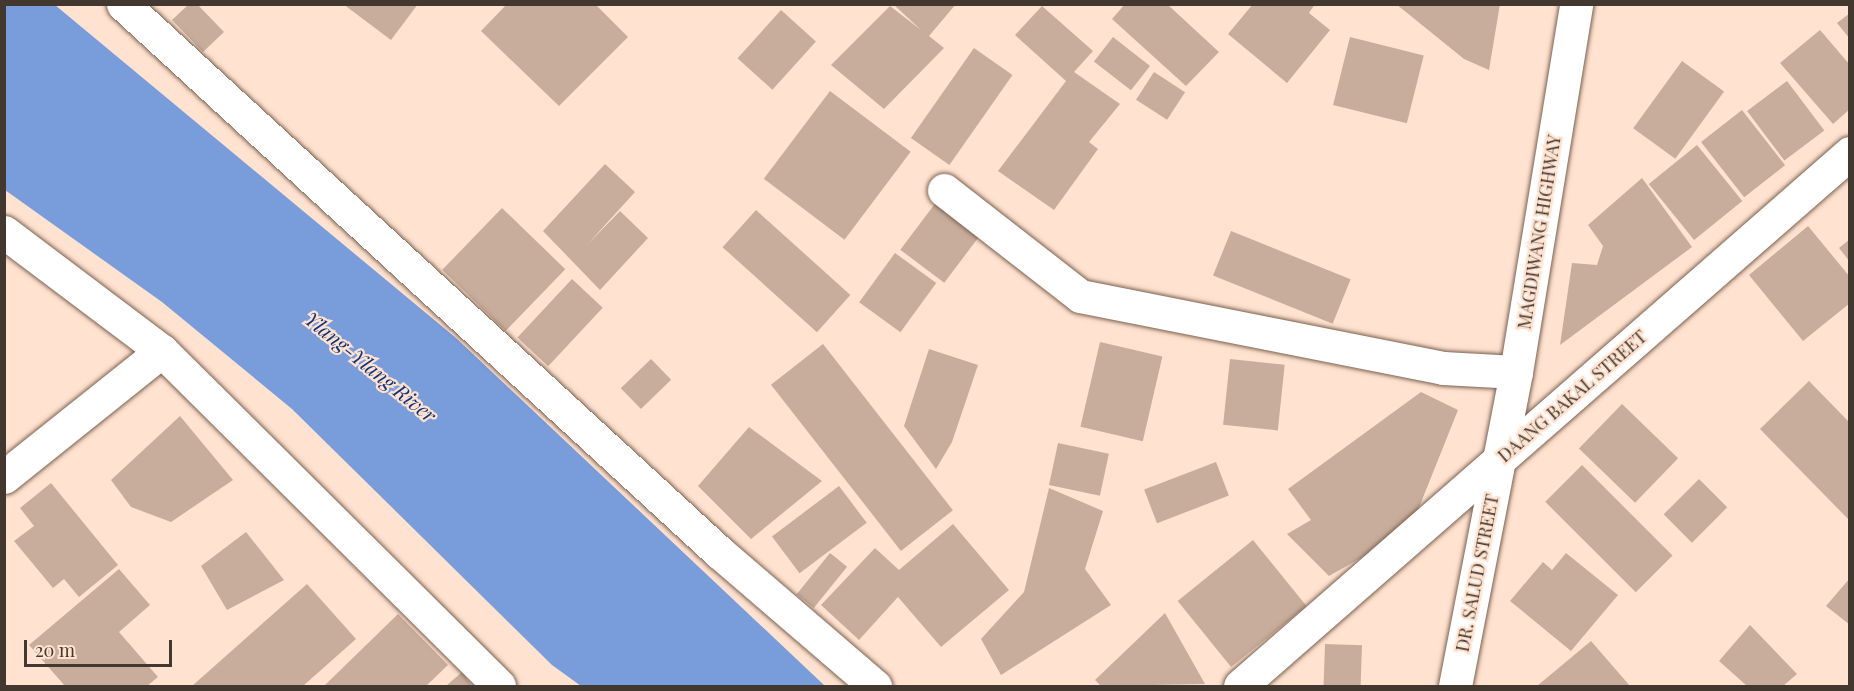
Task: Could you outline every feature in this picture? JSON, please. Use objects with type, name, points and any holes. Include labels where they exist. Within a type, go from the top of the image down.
[{"type":"street","points":[[123,4],[719,552],[875,687]]},
{"type":"street","name":"MAGDIWANG HIGHWAY","points":[[1499,459],[1516,372],[1576,4]]},
{"type":"street","name":"DAANG BAKAL STREET","points":[[1240,687],[1850,153]]},
{"type":"street","points":[[944,190],[1080,296],[1443,368],[1516,372]]},
{"type":"street","points":[[4,232],[162,351],[499,687]]},
{"type":"street","points":[[4,477],[162,351]]},
{"type":"street","name":"DR. SALUD STREET","points":[[1455,687],[1499,459]]},
{"type":"water","name":"Ylang-Ylang River","points":[[4,5],[55,5],[456,338],[825,686],[581,686],[552,665],[292,409],[162,302],[5,190]]},
{"type":"building","points":[[189,4],[197,4],[224,32],[203,52],[172,20]]},
{"type":"building","points":[[343,4],[418,4],[391,40]]},
{"type":"building","points":[[507,4],[595,4],[628,37],[559,106],[481,31]]},
{"type":"building","points":[[893,4],[956,4],[929,36],[944,48],[884,109],[831,65],[890,6],[921,30]]},
{"type":"building","points":[[1125,4],[1167,4],[1219,52],[1186,86],[1112,19]]},
{"type":"building","points":[[1253,4],[1315,4],[1309,13],[1330,30],[1287,83],[1228,34]]},
{"type":"building","points":[[1396,4],[1500,4],[1489,70],[1464,59]]},
{"type":"building","points":[[1042,6],[1093,51],[1074,72],[1120,104],[1089,142],[1098,149],[1054,210],[998,171],[1066,81],[1015,35]]},
{"type":"building","points":[[781,10],[816,41],[772,90],[738,58]]},
{"type":"building","points":[[1850,13],[1850,39],[1837,23]]},
{"type":"building","points":[[1820,30],[1850,65],[1850,109],[1833,124],[1780,63]]},
{"type":"building","points":[[1113,37],[1150,66],[1131,90],[1094,61]]},
{"type":"building","points":[[1350,37],[1424,55],[1407,123],[1333,105]]},
{"type":"building","points":[[974,48],[1013,75],[949,165],[911,138]]},
{"type":"building","points":[[1682,61],[1724,92],[1675,159],[1633,128]]},
{"type":"building","points":[[1154,72],[1185,92],[1167,120],[1136,100]]},
{"type":"building","points":[[1787,81],[1824,131],[1784,161],[1747,111]]},
{"type":"building","points":[[830,91],[911,152],[844,240],[764,179]]},
{"type":"building","points":[[1742,110],[1785,165],[1744,197],[1701,142]]},
{"type":"building","points":[[1697,145],[1742,201],[1694,240],[1649,184]]},
{"type":"building","points":[[605,164],[635,192],[586,246],[620,211],[648,238],[600,290],[543,231]]},
{"type":"building","points":[[1642,178],[1692,247],[1560,345],[1572,263],[1597,265],[1603,246],[1588,225]]},
{"type":"building","points":[[937,201],[981,234],[944,283],[900,250]]},
{"type":"building","points":[[502,208],[565,269],[506,331],[442,270]]},
{"type":"building","points":[[756,210],[850,295],[817,332],[723,247]]},
{"type":"building","points":[[1808,226],[1850,277],[1850,303],[1803,341],[1749,275]]},
{"type":"building","points":[[1231,231],[1351,279],[1333,324],[1213,276]]},
{"type":"building","points":[[1850,239],[1850,262],[1839,248]]},
{"type":"building","points":[[895,253],[936,283],[900,332],[859,302]]},
{"type":"building","points":[[572,279],[603,308],[548,366],[517,338]]},
{"type":"building","points":[[1100,342],[1162,356],[1143,441],[1080,427]]},
{"type":"building","points":[[823,344],[953,510],[901,551],[771,385]]},
{"type":"building","points":[[929,349],[978,365],[952,442],[936,469],[904,426]]},
{"type":"building","points":[[651,359],[671,380],[641,409],[621,388]]},
{"type":"building","points":[[1230,359],[1285,365],[1278,430],[1223,425]]},
{"type":"building","points":[[1809,381],[1850,423],[1850,521],[1760,429]]},
{"type":"building","points":[[1421,392],[1458,410],[1410,530],[1329,576],[1287,534],[1311,520],[1288,489]]},
{"type":"building","points":[[1622,404],[1678,458],[1635,503],[1579,449]]},
{"type":"building","points":[[180,416],[233,480],[171,522],[131,507],[111,480]]},
{"type":"building","points":[[749,427],[822,481],[751,539],[698,486]]},
{"type":"building","points":[[1058,443],[1109,454],[1100,496],[1049,485]]},
{"type":"building","points":[[1216,462],[1229,496],[1157,523],[1144,490]]},
{"type":"building","points":[[1582,465],[1673,556],[1636,592],[1545,502]]},
{"type":"building","points":[[1699,479],[1727,507],[1692,543],[1664,514]]},
{"type":"building","points":[[51,483],[118,565],[79,597],[64,579],[53,588],[14,541],[34,526],[20,508]]},
{"type":"building","points":[[839,486],[867,523],[800,573],[772,537]]},
{"type":"building","points":[[1049,488],[1103,511],[1085,569],[1111,605],[1001,675],[981,639],[1024,592]]},
{"type":"building","points":[[953,524],[1009,590],[941,647],[898,597],[859,640],[821,605],[875,548],[899,570]]},
{"type":"building","points":[[246,532],[284,580],[227,610],[201,566]]},
{"type":"building","points":[[1253,540],[1306,606],[1231,667],[1178,601]]},
{"type":"building","points":[[830,553],[847,567],[814,608],[797,594]]},
{"type":"building","points":[[1566,553],[1618,595],[1571,651],[1510,601],[1543,562],[1552,570]]},
{"type":"building","points":[[119,569],[150,605],[119,632],[158,677],[147,686],[65,686],[29,645]]},
{"type":"building","points":[[1850,578],[1850,625],[1826,606]]},
{"type":"building","points":[[307,584],[356,639],[303,686],[192,686]]},
{"type":"building","points":[[1165,613],[1205,684],[1101,686],[1095,680]]},
{"type":"building","points":[[398,614],[448,665],[426,686],[324,686]]},
{"type":"building","points":[[1750,625],[1797,674],[1783,686],[1747,686],[1719,661]]},
{"type":"building","points":[[1591,641],[1630,686],[1537,686]]},
{"type":"building","points":[[1325,644],[1362,645],[1361,686],[1324,686]]},
{"type":"building","points":[[462,672],[472,686],[446,686]]}]
